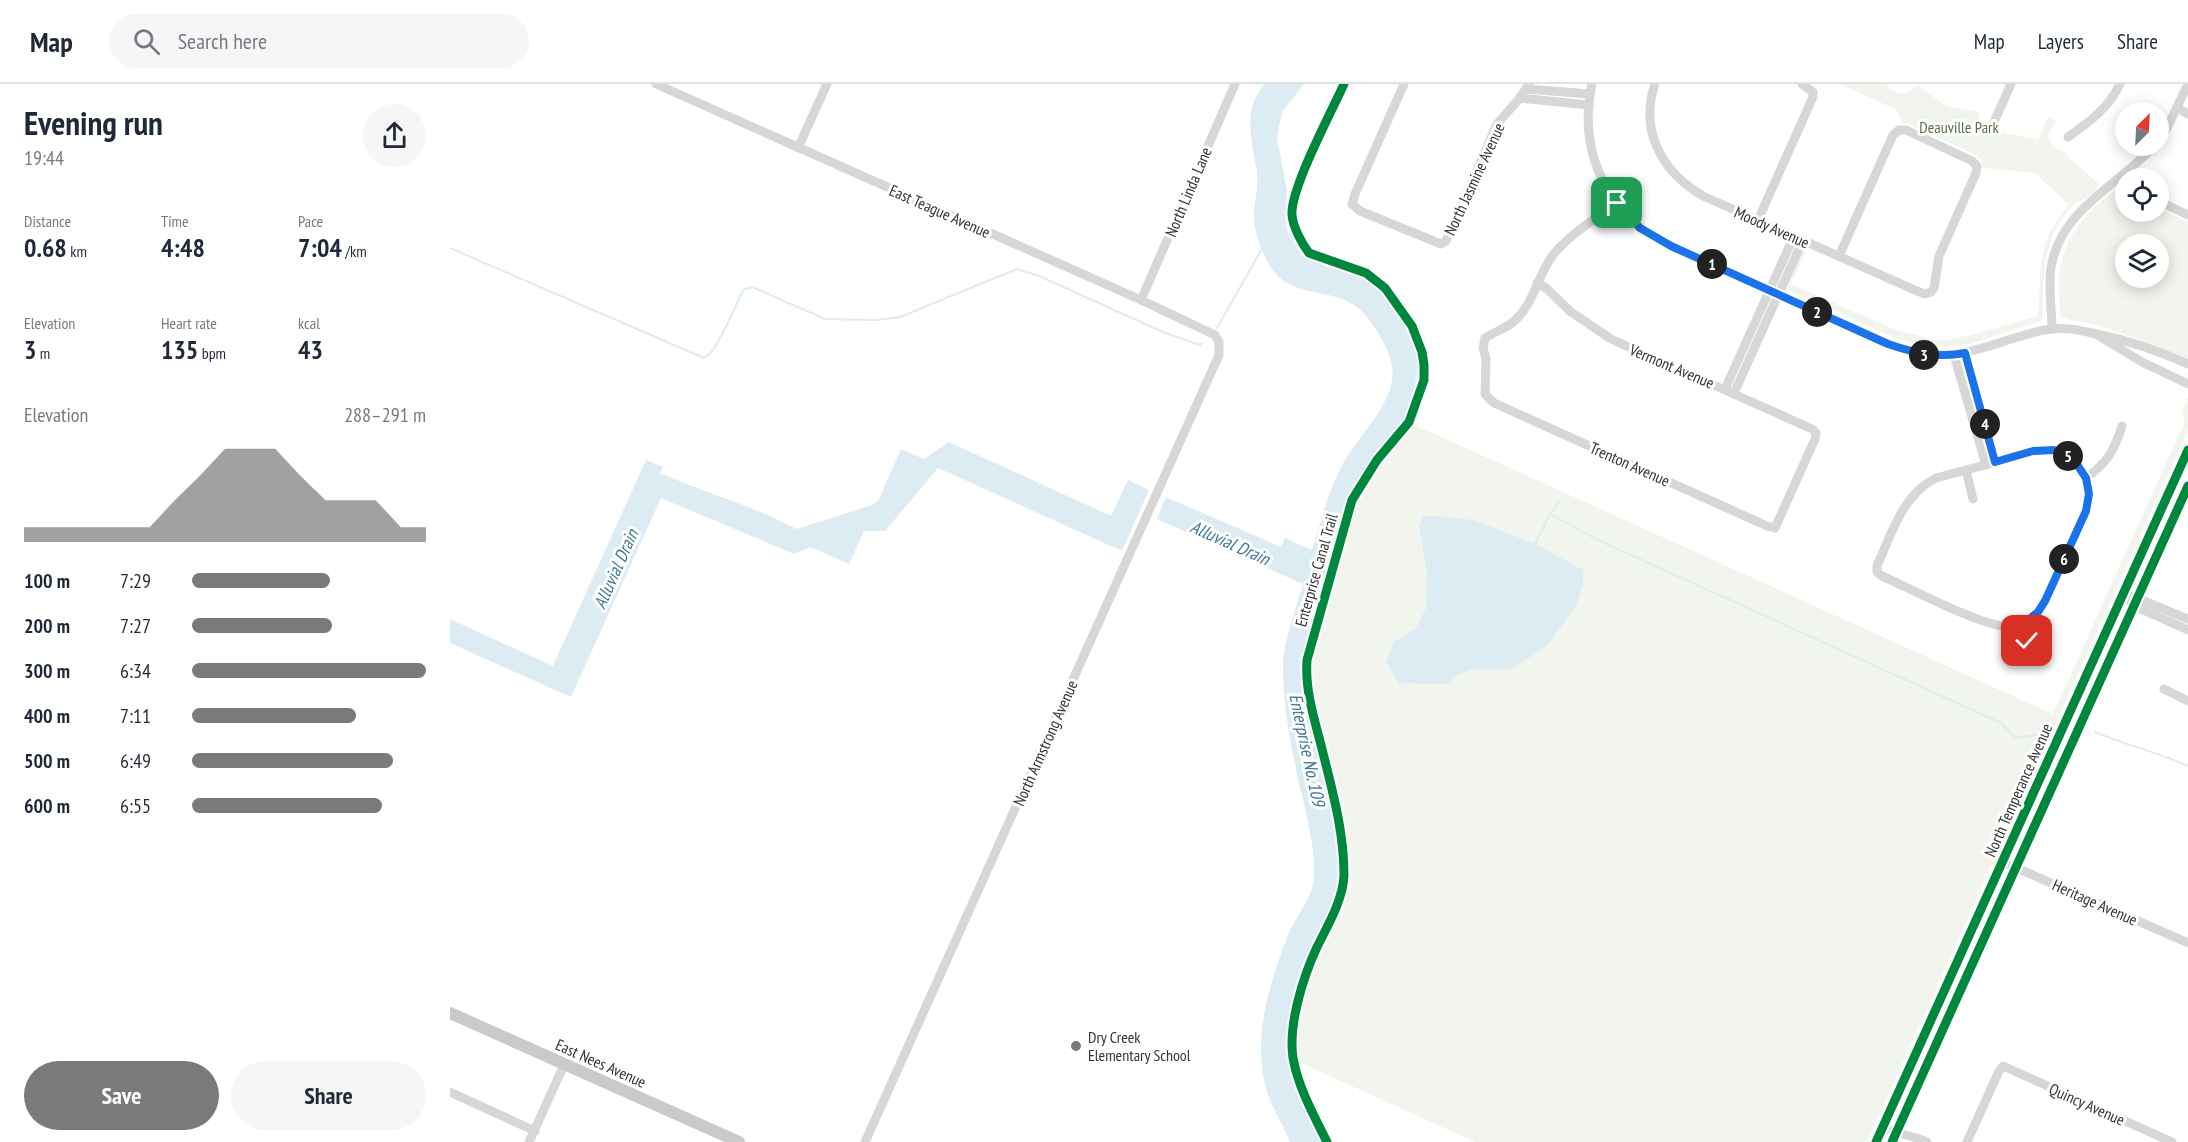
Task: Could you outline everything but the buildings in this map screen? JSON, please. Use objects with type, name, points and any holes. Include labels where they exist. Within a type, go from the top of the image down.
[{"type":"main road","name":"North Temperance Avenue","points":[[1876,1142],[2188,450]]},
{"type":"main road","name":"North Temperance Avenue","points":[[1897,1139],[2188,486]]},
{"type":"main road","name":"East Nees Avenue","points":[[450,1013],[739,1142]]},
{"type":"street","name":"East Teague Avenue","points":[[656,84],[1141,300],[1215,335],[1219,343]]},
{"type":"street","points":[[798,148],[827,84]]},
{"type":"street","name":"North Linda Lane","points":[[1141,300],[1235,84]]},
{"type":"street","name":"North Jasmine Avenue","points":[[1404,84],[1354,194],[1352,204],[1360,211],[1441,244],[1446,241],[1497,123],[1528,86]]},
{"type":"street","points":[[1592,84],[1589,105],[1591,148],[1598,169],[1617,203],[1640,228],[1656,238],[1908,351],[1925,355],[1954,355],[2035,332],[2052,329],[2079,330],[2152,347],[2188,364]]},
{"type":"street","name":"Moody Avenue","points":[[1655,84],[1650,100],[1653,140],[1661,157],[1682,182],[1703,196],[1925,294],[1934,288],[1939,256],[1976,173],[1977,166],[1963,156],[1899,129],[1893,135],[1839,256]]},
{"type":"street","points":[[1758,220],[1812,102],[1813,92],[1802,84]]},
{"type":"street","points":[[1994,122],[2011,84]]},
{"type":"street","points":[[2068,137],[2110,102],[2120,84]]},
{"type":"street","points":[[2169,121],[2188,84]]},
{"type":"street","points":[[1528,86],[1590,94]]},
{"type":"street","points":[[1520,98],[1589,105]]},
{"type":"street","points":[[2177,108],[2188,114]]},
{"type":"street","points":[[2135,168],[2145,156]]},
{"type":"street","points":[[2052,329],[2051,270],[2059,241],[2082,209],[2115,185]]},
{"type":"street","points":[[1538,283],[1545,267],[1559,248],[1617,203]]},
{"type":"street","points":[[2169,206],[2188,215]]},
{"type":"street","points":[[1729,391],[1798,238]]},
{"type":"street","name":"Vermont Avenue","points":[[1538,283],[1576,316],[1611,339],[1812,429],[1816,433],[1775,528]]},
{"type":"street","name":"Trenton Avenue","points":[[1538,283],[1529,303],[1514,322],[1485,338],[1483,348],[1486,359],[1485,394],[1487,397],[1494,403],[1775,528]]},
{"type":"street","points":[[2094,334],[2142,362],[2188,384]]},
{"type":"street","name":"North Armstrong Avenue","points":[[865,1142],[1219,355],[1219,343]]},
{"type":"street","points":[[1965,353],[1991,464]]},
{"type":"street","points":[[1954,355],[1991,464]]},
{"type":"street","points":[[2086,478],[2106,462],[2112,453],[2122,426]]},
{"type":"street","points":[[2054,450],[2074,460],[2086,478],[2089,494],[2086,511],[2045,601],[2038,612],[2021,626],[2006,627],[1988,624],[1877,572],[1877,566],[1906,504],[1921,487],[1936,478],[1966,470],[2033,451],[2054,450]]},
{"type":"street","points":[[1966,470],[1973,499]]},
{"type":"street","points":[[2123,594],[2188,630]]},
{"type":"street","points":[[2136,601],[2188,619]]},
{"type":"street","points":[[2021,626],[2027,641]]},
{"type":"street","points":[[2164,689],[2188,701]]},
{"type":"street","name":"Heritage Avenue","points":[[2002,861],[2188,943]]},
{"type":"street","points":[[530,1142],[564,1065]]},
{"type":"street","name":"Quincy Avenue","points":[[1967,1142],[2003,1066],[2172,1142]]},
{"type":"street","points":[[450,1092],[535,1131]]},
{"type":"street","points":[[1883,1128],[1897,1139],[1910,1134],[1927,1142]]},
{"type":"green space","points":[[1340,84],[1347,84],[1298,196],[1298,226],[1303,240],[1312,252],[1366,267],[1381,277],[1399,295],[1421,328],[1428,349],[1429,368],[1426,388],[1415,425],[2053,714],[2185,421],[2181,413],[2188,396],[2188,430],[1867,1142],[1475,1142],[1301,1063],[1311,1094],[1333,1142],[1321,1142],[1301,1098],[1289,1058],[1292,1019],[1302,975],[1336,902],[1341,878],[1336,824],[1304,679],[1307,647],[1346,505],[1362,476],[1404,421],[1411,403],[1418,367],[1417,351],[1403,320],[1357,275],[1322,265],[1302,256],[1288,233],[1285,221],[1287,201]]},
{"type":"green space","name":"Deauville Park","points":[[1840,84],[1886,84],[1893,91],[1902,93],[1910,91],[1917,85],[1946,106],[1979,112],[1979,125],[1987,133],[2002,132],[2038,140],[2048,117],[2056,121],[2049,133],[2051,144],[2059,150],[2066,151],[2066,155],[2099,184],[2088,197],[2077,202],[2064,216],[2050,242],[2044,271],[2041,321],[1970,344],[1944,347],[1922,346],[1897,339],[1789,291],[1793,268],[1807,249],[1791,284],[1896,330],[1935,340],[1947,340],[2038,316],[2045,245],[2050,232],[2069,205],[2035,173],[1983,168],[1981,160],[1974,154],[1902,123],[1897,110]]},
{"type":"green space","points":[[2115,191],[2115,222],[2169,222],[2169,213],[2188,222],[2188,359],[2095,324],[2069,320],[2060,316],[2059,286],[2063,255],[2083,220]]},
{"type":"water","name":"Enterprise No. 109","points":[[1265,84],[1304,84],[1282,112],[1277,138],[1287,191],[1285,221],[1288,233],[1302,256],[1322,265],[1357,275],[1384,293],[1411,336],[1417,351],[1418,367],[1411,403],[1404,421],[1362,476],[1346,505],[1307,647],[1304,679],[1336,824],[1341,878],[1336,902],[1302,975],[1292,1019],[1289,1058],[1301,1098],[1321,1142],[1290,1142],[1268,1095],[1262,1069],[1261,1049],[1265,1009],[1275,970],[1292,926],[1311,891],[1314,875],[1314,857],[1289,734],[1283,680],[1286,644],[1303,584],[1157,519],[1166,497],[1281,547],[1285,538],[1312,550],[1335,479],[1389,393],[1392,379],[1390,358],[1380,336],[1362,311],[1343,300],[1298,288],[1288,283],[1278,276],[1263,254],[1254,224],[1257,177],[1250,123],[1254,103]]},
{"type":"water","points":[[949,442],[1111,516],[1128,480],[1149,490],[1122,551],[938,468],[885,531],[864,531],[849,564],[810,547],[794,554],[661,498],[571,697],[450,643],[450,619],[553,666],[646,460],[663,467],[660,473],[764,513],[797,529],[872,505],[878,501],[901,449],[924,459]]},
{"type":"water","points":[[1436,516],[1473,520],[1536,544],[1583,570],[1583,585],[1576,605],[1548,645],[1512,669],[1472,669],[1459,674],[1448,684],[1399,683],[1386,663],[1394,642],[1416,628],[1426,608],[1427,572],[1419,527],[1422,517]]},
{"type":"waterway","points":[[1217,328],[1263,247]]},
{"type":"waterway","points":[[450,248],[704,358],[715,347],[743,290],[752,287],[825,319],[877,320],[900,317],[1017,269],[1039,276],[1163,332],[1200,345],[1202,343]]},
{"type":"waterway","name":"Alluvial Drain","points":[[1534,546],[1550,514],[1559,502]]},
{"type":"waterway","points":[[1550,514],[1600,541],[2001,723],[2015,737],[2040,734]]},
{"type":"waterway","points":[[2095,732],[2188,766]]},
{"type":"cycle path","name":"Enterprise Canal Trail","points":[[1327,1142],[1299,1080],[1292,1045],[1295,1016],[1302,987],[1317,947],[1338,903],[1344,875],[1339,824],[1310,701],[1307,660],[1352,500],[1377,460],[1409,422],[1424,380],[1422,352],[1412,326],[1385,288],[1366,273],[1309,253],[1298,235],[1293,220],[1293,203],[1304,169],[1344,84]]},
{"type":"cycle path","points":[[1876,1142],[2188,450]]},
{"type":"cycle path","points":[[1892,1142],[2188,486]]},
{"type":"place","name":"Dry Creek Elementary School","points":[[1076,1046]]},
{"type":"route","points":[[1617,203],[1640,228],[1671,246],[1888,344],[1925,355],[1943,356],[1965,353],[1995,462],[2045,449],[2066,454],[2074,460],[2089,486],[2089,502],[2045,601],[2038,612],[2021,626],[2027,641]]}]
